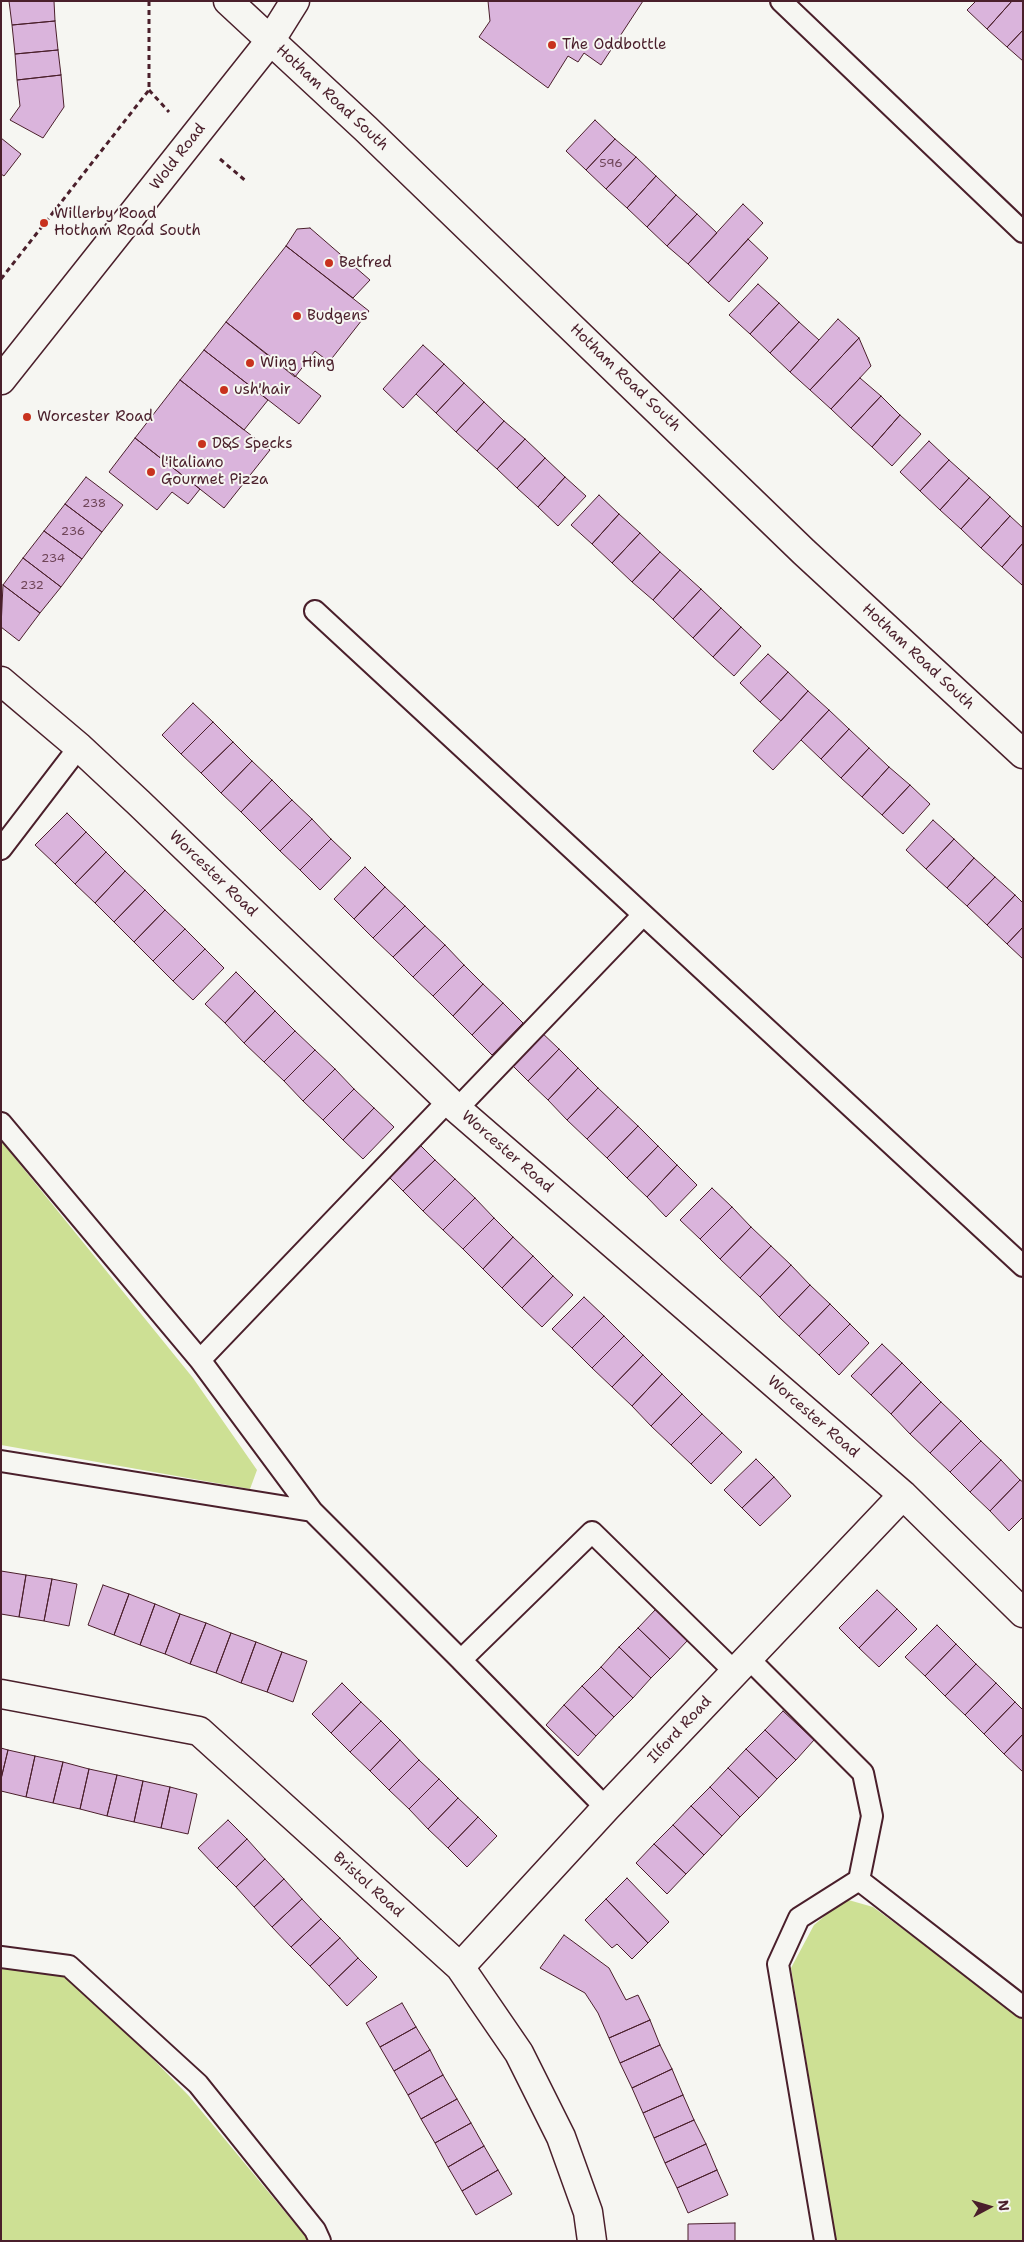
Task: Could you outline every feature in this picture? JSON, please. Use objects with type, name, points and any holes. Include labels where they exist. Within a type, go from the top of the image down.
[{"type":"street","name":"Hotham Road South","points":[[228,1],[366,129],[804,552],[1023,754]]},
{"type":"street","name":"Wold Road","points":[[1,380],[270,41],[295,1]]},
{"type":"street","name":"Worcester Road","points":[[1,681],[80,747],[452,1105],[903,1495],[1023,1613]]},
{"type":"street","name":"Ilford Road","points":[[460,1967],[606,1808],[903,1495]]},
{"type":"street","name":"Bristol Road","points":[[1,1694],[199,1731],[460,1967],[519,2053],[561,2137],[588,2212],[592,2241]]},
{"type":"lane","points":[[781,1],[1023,232]]},
{"type":"lane","points":[[315,611],[1023,1266]]},
{"type":"lane","points":[[1,848],[80,747]]},
{"type":"lane","points":[[200,1360],[643,915]]},
{"type":"lane","points":[[1,1124],[200,1360],[312,1511],[606,1808]]},
{"type":"lane","points":[[1,1461],[312,1511]]},
{"type":"lane","points":[[461,1660],[592,1532],[863,1773],[872,1816],[859,1880],[800,1918],[778,1964],[825,2241]]},
{"type":"lane","points":[[859,1880],[1023,2007]]},
{"type":"lane","points":[[1,1957],[69,1966],[198,2084],[315,2230],[320,2241]]},
{"type":"path","points":[[1,279],[149,90],[149,1]]},
{"type":"path","points":[[149,90],[171,113]]},
{"type":"path","points":[[218,157],[247,182]]},
{"type":"green space","points":[[1,1141],[193,1378],[257,1470],[250,1489],[1,1445]]},
{"type":"green space","points":[[845,1899],[873,1907],[1023,2018],[1023,2241],[836,2241],[791,1968],[814,1925]]},
{"type":"green space","points":[[1,1968],[74,1978],[189,2096],[309,2241],[1,2241]]},
{"type":"building","points":[[9,1],[54,1],[55,21],[12,25]]},
{"type":"building","name":"The Oddbottle","points":[[488,1],[643,1],[601,65],[584,53],[578,62],[568,56],[548,88],[479,37],[490,21]]},
{"type":"building","points":[[976,1],[1012,1],[987,29],[967,10]]},
{"type":"building","points":[[1012,1],[1023,1],[1023,30],[1007,47],[987,29]]},
{"type":"building","points":[[55,21],[58,50],[15,54],[12,25]]},
{"type":"building","points":[[1023,30],[1023,61],[1007,47]]},
{"type":"building","points":[[58,50],[61,75],[17,80],[15,54]]},
{"type":"building","points":[[61,75],[64,107],[43,138],[10,120],[20,106],[17,80]]},
{"type":"building","points":[[595,120],[615,139],[586,170],[566,151]]},
{"type":"building","points":[[1,138],[21,154],[4,176],[1,174]]},
{"type":"building","points":[[615,139],[636,157],[606,189],[586,170]]},
{"type":"building","points":[[636,157],[656,176],[627,208],[606,189]]},
{"type":"building","points":[[656,176],[676,195],[647,227],[627,208]]},
{"type":"building","points":[[676,195],[697,214],[667,246],[647,227]]},
{"type":"building","points":[[743,204],[763,223],[708,283],[688,264]]},
{"type":"building","points":[[697,214],[717,233],[688,264],[667,246]]},
{"type":"building","name":"Betfred","points":[[310,228],[370,280],[353,298],[286,246],[297,229]]},
{"type":"building","points":[[748,239],[768,258],[729,302],[708,283]]},
{"type":"building","name":"Budgens","points":[[286,246],[369,311],[329,362],[315,351],[295,377],[226,322]]},
{"type":"building","points":[[758,284],[779,303],[750,334],[729,315]]},
{"type":"building","points":[[779,303],[799,322],[770,353],[750,334]]},
{"type":"building","points":[[838,319],[859,338],[810,390],[790,372]]},
{"type":"building","name":"Wing Hing","points":[[226,322],[321,396],[299,424],[204,350]]},
{"type":"building","points":[[799,322],[819,340],[790,372],[770,353]]},
{"type":"building","points":[[859,338],[871,366],[831,409],[810,390]]},
{"type":"building","points":[[423,345],[444,364],[403,408],[383,389]]},
{"type":"building","name":"ush'hair","points":[[204,350],[268,400],[244,430],[180,380]]},
{"type":"building","points":[[444,364],[464,383],[436,413],[416,394]]},
{"type":"building","points":[[860,378],[881,396],[851,428],[831,409]]},
{"type":"building","name":"D&S Specks","points":[[180,380],[270,450],[224,508],[135,438]]},
{"type":"building","points":[[464,383],[484,402],[456,432],[436,413]]},
{"type":"building","points":[[881,396],[900,415],[872,447],[851,428]]},
{"type":"building","points":[[484,402],[504,421],[477,451],[456,432]]},
{"type":"building","points":[[900,415],[921,434],[892,466],[872,447]]},
{"type":"building","points":[[504,421],[525,439],[497,469],[477,451]]},
{"type":"building","points":[[135,438],[200,489],[188,504],[172,492],[157,510],[109,472]]},
{"type":"building","points":[[525,439],[545,458],[517,488],[497,469]]},
{"type":"building","points":[[929,441],[949,460],[920,491],[900,472]]},
{"type":"building","points":[[545,458],[565,477],[538,507],[517,488]]},
{"type":"building","points":[[949,460],[969,478],[940,510],[920,491]]},
{"type":"building","points":[[86,477],[123,505],[102,532],[65,504]]},
{"type":"building","points":[[565,477],[586,496],[558,526],[538,507]]},
{"type":"building","points":[[969,478],[990,497],[961,529],[940,510]]},
{"type":"building","points":[[599,495],[619,514],[592,544],[571,525]]},
{"type":"building","points":[[990,497],[1010,516],[981,548],[961,529]]},
{"type":"building","points":[[65,504],[102,532],[82,559],[44,531]]},
{"type":"building","points":[[619,514],[640,533],[612,563],[592,544]]},
{"type":"building","points":[[1010,516],[1023,528],[1023,543],[1002,567],[981,548]]},
{"type":"building","points":[[44,531],[82,559],[61,587],[23,558]]},
{"type":"building","points":[[640,533],[660,552],[632,582],[612,563]]},
{"type":"building","points":[[1023,543],[1023,585],[1022,585],[1002,567]]},
{"type":"building","points":[[660,552],[680,570],[653,600],[632,582]]},
{"type":"building","points":[[23,558],[61,587],[40,613],[3,585]]},
{"type":"building","points":[[680,570],[701,589],[673,619],[653,600]]},
{"type":"building","points":[[3,585],[40,613],[19,641],[1,627]]},
{"type":"building","points":[[701,589],[721,608],[693,638],[673,619]]},
{"type":"building","points":[[721,608],[741,627],[713,657],[693,638]]},
{"type":"building","points":[[741,627],[761,646],[734,676],[713,657]]},
{"type":"building","points":[[768,654],[788,672],[760,702],[740,683]]},
{"type":"building","points":[[788,672],[808,691],[781,721],[760,702]]},
{"type":"building","points":[[808,691],[829,710],[773,770],[753,751]]},
{"type":"building","points":[[193,703],[213,722],[181,754],[162,735]]},
{"type":"building","points":[[829,710],[849,729],[821,759],[801,740]]},
{"type":"building","points":[[213,722],[233,742],[201,773],[181,754]]},
{"type":"building","points":[[849,729],[869,748],[841,778],[821,759]]},
{"type":"building","points":[[233,742],[252,761],[221,793],[201,773]]},
{"type":"building","points":[[869,748],[889,767],[862,797],[841,778]]},
{"type":"building","points":[[252,761],[272,780],[241,812],[221,793]]},
{"type":"building","points":[[889,767],[910,785],[882,815],[862,797]]},
{"type":"building","points":[[272,780],[292,800],[260,831],[241,812]]},
{"type":"building","points":[[910,785],[930,804],[903,834],[882,815]]},
{"type":"building","points":[[292,800],[312,819],[280,851],[260,831]]},
{"type":"building","points":[[67,813],[86,832],[55,864],[35,845]]},
{"type":"building","points":[[312,819],[331,839],[300,870],[280,851]]},
{"type":"building","points":[[933,820],[954,839],[926,869],[906,850]]},
{"type":"building","points":[[86,832],[106,852],[75,884],[55,864]]},
{"type":"building","points":[[331,839],[351,858],[320,890],[300,870]]},
{"type":"building","points":[[954,839],[974,858],[947,888],[926,869]]},
{"type":"building","points":[[106,852],[125,871],[95,903],[75,884]]},
{"type":"building","points":[[974,858],[995,877],[967,906],[947,888]]},
{"type":"building","points":[[365,867],[385,887],[354,919],[334,899]]},
{"type":"building","points":[[125,871],[145,890],[114,922],[95,903]]},
{"type":"building","points":[[995,877],[1015,895],[987,925],[967,906]]},
{"type":"building","points":[[385,887],[405,906],[373,938],[354,919]]},
{"type":"building","points":[[145,890],[165,910],[134,942],[114,922]]},
{"type":"building","points":[[1015,895],[1023,903],[1023,927],[1007,944],[987,925]]},
{"type":"building","points":[[405,906],[425,926],[393,957],[373,938]]},
{"type":"building","points":[[165,910],[185,929],[153,961],[134,942]]},
{"type":"building","points":[[425,926],[445,945],[413,977],[393,957]]},
{"type":"building","points":[[1023,927],[1023,959],[1007,944]]},
{"type":"building","points":[[185,929],[205,949],[173,981],[153,961]]},
{"type":"building","points":[[445,945],[464,965],[433,996],[413,977]]},
{"type":"building","points":[[205,949],[224,968],[193,1000],[173,981]]},
{"type":"building","points":[[464,965],[483,984],[453,1016],[433,996]]},
{"type":"building","points":[[236,972],[255,991],[225,1023],[205,1004]]},
{"type":"building","points":[[483,984],[503,1003],[472,1035],[453,1016]]},
{"type":"building","points":[[255,991],[275,1011],[244,1043],[225,1023]]},
{"type":"building","points":[[503,1003],[523,1023],[492,1055],[472,1035]]},
{"type":"building","points":[[275,1011],[295,1031],[264,1062],[244,1043]]},
{"type":"building","points":[[539,1030],[559,1049],[528,1081],[508,1061]]},
{"type":"building","points":[[295,1031],[315,1050],[284,1081],[264,1062]]},
{"type":"building","points":[[559,1049],[578,1068],[548,1100],[528,1081]]},
{"type":"building","points":[[315,1050],[335,1069],[303,1101],[284,1081]]},
{"type":"building","points":[[578,1068],[598,1088],[567,1120],[548,1100]]},
{"type":"building","points":[[335,1069],[354,1089],[323,1120],[303,1101]]},
{"type":"building","points":[[598,1088],[618,1107],[587,1139],[567,1120]]},
{"type":"building","points":[[354,1089],[374,1108],[343,1140],[323,1120]]},
{"type":"building","points":[[618,1107],[638,1126],[607,1158],[587,1139]]},
{"type":"building","points":[[374,1108],[394,1127],[363,1159],[343,1140]]},
{"type":"building","points":[[638,1126],[658,1146],[627,1178],[607,1158]]},
{"type":"building","points":[[415,1140],[435,1160],[403,1191],[384,1172]]},
{"type":"building","points":[[658,1146],[677,1165],[647,1197],[627,1178]]},
{"type":"building","points":[[435,1160],[455,1179],[423,1211],[403,1191]]},
{"type":"building","points":[[677,1165],[697,1185],[666,1217],[647,1197]]},
{"type":"building","points":[[455,1179],[475,1198],[443,1230],[423,1211]]},
{"type":"building","points":[[712,1188],[732,1207],[700,1239],[680,1220]]},
{"type":"building","points":[[475,1198],[494,1218],[463,1249],[443,1230]]},
{"type":"building","points":[[732,1207],[751,1227],[720,1259],[700,1239]]},
{"type":"building","points":[[494,1218],[513,1237],[483,1269],[463,1249]]},
{"type":"building","points":[[751,1227],[771,1246],[740,1278],[720,1259]]},
{"type":"building","points":[[513,1237],[533,1256],[502,1288],[483,1269]]},
{"type":"building","points":[[771,1246],[791,1265],[760,1297],[740,1278]]},
{"type":"building","points":[[533,1256],[553,1276],[522,1308],[502,1288]]},
{"type":"building","points":[[791,1265],[810,1285],[779,1317],[760,1297]]},
{"type":"building","points":[[553,1276],[573,1295],[542,1327],[522,1308]]},
{"type":"building","points":[[810,1285],[830,1304],[799,1336],[779,1317]]},
{"type":"building","points":[[584,1297],[604,1316],[572,1348],[552,1329]]},
{"type":"building","points":[[830,1304],[850,1324],[819,1355],[799,1336]]},
{"type":"building","points":[[604,1316],[624,1336],[592,1368],[572,1348]]},
{"type":"building","points":[[850,1324],[869,1343],[839,1375],[819,1355]]},
{"type":"building","points":[[624,1336],[643,1355],[612,1387],[592,1368]]},
{"type":"building","points":[[882,1344],[902,1363],[871,1395],[851,1376]]},
{"type":"building","points":[[643,1355],[662,1374],[632,1406],[612,1387]]},
{"type":"building","points":[[902,1363],[921,1382],[891,1414],[871,1395]]},
{"type":"building","points":[[662,1374],[682,1394],[651,1426],[632,1406]]},
{"type":"building","points":[[921,1382],[941,1402],[910,1434],[891,1414]]},
{"type":"building","points":[[682,1394],[702,1414],[671,1445],[651,1426]]},
{"type":"building","points":[[941,1402],[961,1421],[930,1453],[910,1434]]},
{"type":"building","points":[[702,1414],[722,1433],[691,1464],[671,1445]]},
{"type":"building","points":[[961,1421],[981,1441],[950,1472],[930,1453]]},
{"type":"building","points":[[722,1433],[742,1452],[711,1484],[691,1464]]},
{"type":"building","points":[[981,1441],[1001,1460],[970,1492],[950,1472]]},
{"type":"building","points":[[756,1459],[774,1477],[742,1508],[724,1490]]},
{"type":"building","points":[[1001,1460],[1020,1480],[990,1511],[970,1492]]},
{"type":"building","points":[[774,1477],[791,1496],[760,1526],[742,1508]]},
{"type":"building","points":[[1020,1480],[1023,1482],[1023,1517],[1009,1531],[990,1511]]},
{"type":"building","points":[[1,1571],[26,1575],[19,1617],[1,1614]]},
{"type":"building","points":[[26,1575],[52,1579],[44,1621],[19,1617]]},
{"type":"building","points":[[52,1579],[77,1584],[69,1626],[44,1621]]},
{"type":"building","points":[[103,1585],[129,1594],[114,1635],[88,1625]]},
{"type":"building","points":[[877,1590],[897,1609],[859,1648],[839,1628]]},
{"type":"building","points":[[129,1594],[155,1604],[140,1645],[114,1635]]},
{"type":"building","points":[[155,1604],[180,1614],[165,1654],[140,1645]]},
{"type":"building","points":[[656,1609],[688,1640],[670,1659],[638,1628]]},
{"type":"building","points":[[897,1609],[917,1629],[879,1667],[859,1648]]},
{"type":"building","points":[[180,1614],[206,1623],[190,1664],[165,1654]]},
{"type":"building","points":[[206,1623],[231,1633],[216,1673],[190,1664]]},
{"type":"building","points":[[937,1625],[956,1644],[925,1676],[905,1657]]},
{"type":"building","points":[[638,1628],[670,1659],[651,1678],[619,1647]]},
{"type":"building","points":[[231,1633],[256,1642],[241,1683],[216,1673]]},
{"type":"building","points":[[256,1642],[282,1652],[267,1692],[241,1683]]},
{"type":"building","points":[[956,1644],[976,1664],[945,1696],[925,1676]]},
{"type":"building","points":[[619,1647],[651,1678],[633,1698],[601,1667]]},
{"type":"building","points":[[282,1652],[307,1661],[293,1702],[267,1692]]},
{"type":"building","points":[[976,1664],[996,1683],[965,1715],[945,1696]]},
{"type":"building","points":[[601,1667],[633,1698],[614,1717],[582,1686]]},
{"type":"building","points":[[342,1683],[361,1702],[331,1733],[312,1714]]},
{"type":"building","points":[[996,1683],[1015,1702],[984,1734],[965,1715]]},
{"type":"building","points":[[582,1686],[614,1717],[596,1736],[564,1705]]},
{"type":"building","points":[[361,1702],[381,1721],[350,1752],[331,1733]]},
{"type":"building","points":[[1015,1702],[1023,1710],[1023,1734],[1004,1754],[984,1734]]},
{"type":"building","points":[[564,1705],[596,1736],[578,1756],[546,1725]]},
{"type":"building","points":[[783,1711],[814,1740],[796,1760],[765,1730]]},
{"type":"building","points":[[381,1721],[400,1740],[370,1771],[350,1752]]},
{"type":"building","points":[[765,1730],[796,1760],[777,1779],[746,1749]]},
{"type":"building","points":[[1023,1734],[1023,1772],[1004,1754]]},
{"type":"building","points":[[400,1740],[419,1760],[389,1790],[370,1771]]},
{"type":"building","points":[[1,1748],[8,1750],[1,1779]]},
{"type":"building","points":[[746,1749],[777,1779],[759,1798],[728,1768]]},
{"type":"building","points":[[8,1750],[35,1756],[26,1797],[1,1791],[1,1779]]},
{"type":"building","points":[[35,1756],[63,1762],[53,1803],[26,1797]]},
{"type":"building","points":[[419,1760],[439,1779],[409,1809],[389,1790]]},
{"type":"building","points":[[63,1762],[89,1769],[80,1809],[53,1803]]},
{"type":"building","points":[[728,1768],[759,1798],[740,1817],[710,1787]]},
{"type":"building","points":[[89,1769],[117,1775],[107,1816],[80,1809]]},
{"type":"building","points":[[117,1775],[143,1781],[134,1822],[107,1816]]},
{"type":"building","points":[[439,1779],[458,1798],[428,1829],[409,1809]]},
{"type":"building","points":[[143,1781],[170,1787],[161,1828],[134,1822]]},
{"type":"building","points":[[170,1787],[197,1794],[188,1834],[161,1828]]},
{"type":"building","points":[[710,1787],[740,1817],[722,1836],[691,1806]]},
{"type":"building","points":[[458,1798],[478,1817],[448,1848],[428,1829]]},
{"type":"building","points":[[691,1806],[722,1836],[704,1855],[673,1825]]},
{"type":"building","points":[[478,1817],[497,1836],[467,1867],[448,1848]]},
{"type":"building","points":[[228,1820],[247,1839],[217,1868],[198,1848]]},
{"type":"building","points":[[673,1825],[704,1855],[686,1874],[654,1844]]},
{"type":"building","points":[[247,1839],[265,1859],[236,1887],[217,1868]]},
{"type":"building","points":[[654,1844],[686,1874],[667,1894],[636,1863]]},
{"type":"building","points":[[265,1859],[284,1879],[254,1907],[236,1887]]},
{"type":"building","points":[[627,1878],[669,1922],[648,1943],[606,1899]]},
{"type":"building","points":[[284,1879],[302,1899],[272,1927],[254,1907]]},
{"type":"building","points":[[302,1899],[321,1919],[291,1947],[272,1927]]},
{"type":"building","points":[[606,1899],[648,1943],[632,1959],[617,1944],[612,1948],[585,1920]]},
{"type":"building","points":[[321,1919],[340,1938],[310,1966],[291,1947]]},
{"type":"building","points":[[564,1935],[609,1968],[626,2000],[638,1995],[650,2020],[609,2038],[598,2013],[585,1993],[540,1968]]},
{"type":"building","points":[[340,1938],[358,1958],[329,1986],[310,1966]]},
{"type":"building","points":[[358,1958],[377,1977],[347,2006],[329,1986]]},
{"type":"building","points":[[402,2003],[416,2027],[380,2047],[366,2023]]},
{"type":"building","points":[[650,2020],[660,2045],[620,2063],[609,2038]]},
{"type":"building","points":[[416,2027],[430,2050],[394,2071],[380,2047]]},
{"type":"building","points":[[660,2045],[672,2069],[632,2088],[620,2063]]},
{"type":"building","points":[[430,2050],[443,2075],[408,2095],[394,2071]]},
{"type":"building","points":[[672,2069],[683,2095],[643,2113],[632,2088]]},
{"type":"building","points":[[443,2075],[457,2099],[421,2119],[408,2095]]},
{"type":"building","points":[[683,2095],[694,2120],[654,2138],[643,2113]]},
{"type":"building","points":[[457,2099],[471,2123],[435,2143],[421,2119]]},
{"type":"building","points":[[694,2120],[706,2144],[665,2163],[654,2138]]},
{"type":"building","points":[[471,2123],[484,2146],[448,2167],[435,2143]]},
{"type":"building","points":[[706,2144],[717,2170],[677,2188],[665,2163]]},
{"type":"building","points":[[484,2146],[498,2170],[462,2191],[448,2167]]},
{"type":"building","points":[[498,2170],[512,2194],[476,2215],[462,2191]]},
{"type":"building","points":[[717,2170],[728,2195],[688,2213],[677,2188]]},
{"type":"building","points":[[735,2223],[735,2241],[688,2241],[688,2224]]},
{"type":"place","name":"The Oddbottle","points":[[552,45]]},
{"type":"place","name":"Willerby Road Hotham Road South","points":[[44,223]]},
{"type":"place","name":"Betfred","points":[[329,263]]},
{"type":"place","name":"Budgens","points":[[297,316]]},
{"type":"place","name":"Wing Hing","points":[[250,363]]},
{"type":"place","name":"ush'hair","points":[[224,390]]},
{"type":"place","name":"Worcester Road","points":[[27,417]]},
{"type":"place","name":"D&S Specks","points":[[202,444]]},
{"type":"place","name":"l'italiano Gourmet Pizza","points":[[151,472]]}]
